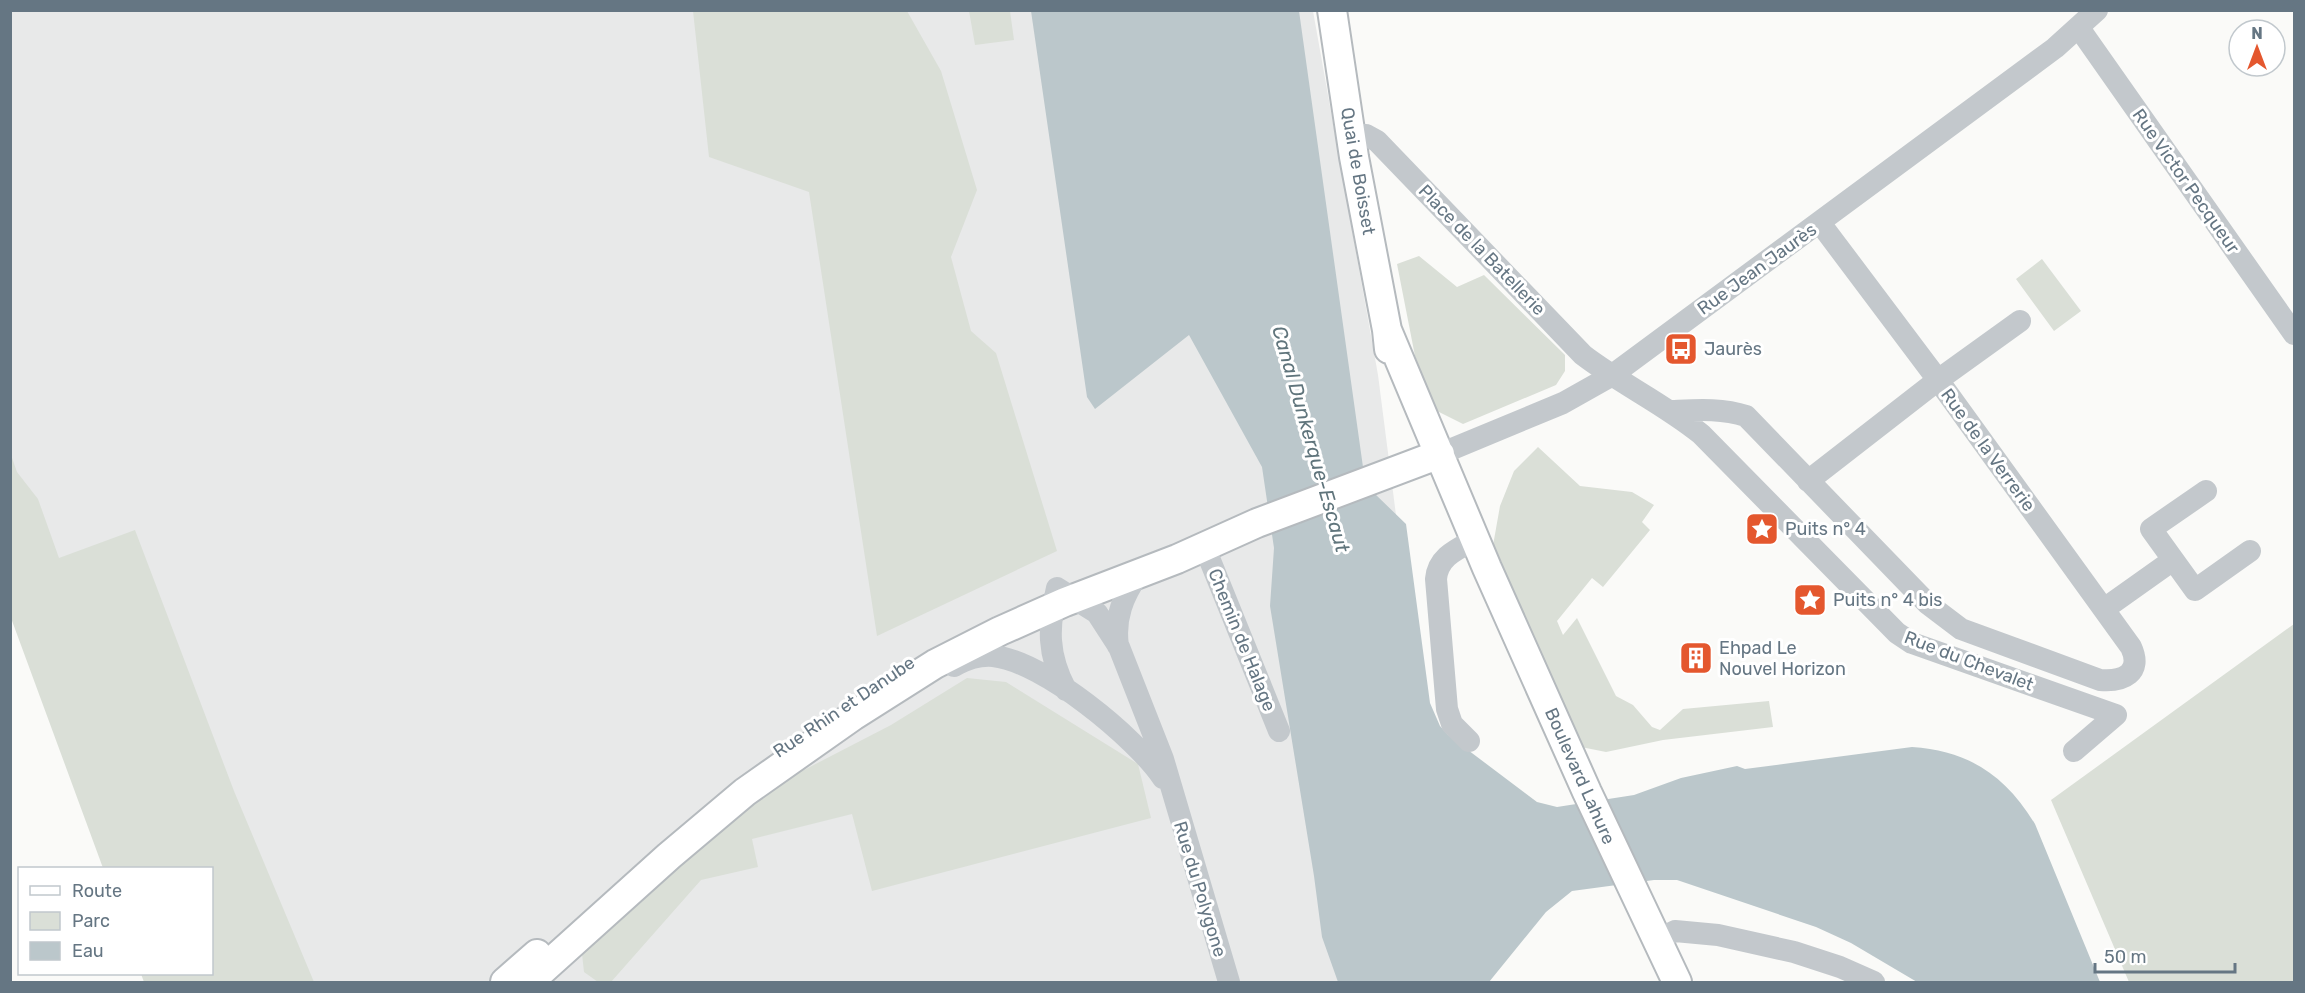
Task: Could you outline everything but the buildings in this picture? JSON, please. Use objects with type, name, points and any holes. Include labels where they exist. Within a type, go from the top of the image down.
[{"type":"main road","name":"Quai de Boisset","points":[[1332,10],[1350,135],[1388,330],[1389,354],[1394,373],[1433,456]]},
{"type":"main road","name":"Rue Jean Jaurès","points":[[1250,526],[1433,456]]},
{"type":"main road","name":"Boulevard Lahure","points":[[1433,456],[1457,526],[1472,541],[1487,568],[1587,792],[1677,982]]},
{"type":"main road","name":"Rue Rhin et Danube","points":[[505,982],[705,805],[770,756],[876,683],[993,616],[1061,598],[1139,573],[1205,548],[1250,526]]},
{"type":"main road","name":"Rue Rhin et Danube","points":[[528,982],[669,856],[745,792],[873,703],[953,654],[1061,598],[1164,550],[1250,526]]},
{"type":"street","name":"Rue Jean Jaurès","points":[[1433,456],[1563,403],[1611,376],[2055,48],[2097,10]]},
{"type":"street","name":"Rue Victor Pecqueur","points":[[2079,28],[2295,334]]},
{"type":"street","name":"Place de la Batellerie","points":[[1350,135],[1365,135],[1377,141],[1574,346],[1611,376]]},
{"type":"street","name":"Rue de la Verrerie","points":[[1808,481],[1944,618],[1961,629],[2108,681],[2121,679],[2132,671],[2134,654],[2104,609],[1938,380],[1820,223]]},
{"type":"street","points":[[1672,411],[1734,412],[1746,416],[1808,481],[1938,380],[2020,321]]},
{"type":"street","name":"Rue du Chevalet","points":[[1611,376],[1672,411],[1723,455],[1897,633],[1905,638],[2116,715],[2074,751]]},
{"type":"street","points":[[2206,490],[2151,529],[2173,560],[2195,590],[2250,551]]},
{"type":"street","points":[[1469,741],[1457,731],[1449,718],[1447,709],[1436,579],[1443,558],[1472,541]]},
{"type":"street","name":"Chemin de Halage","points":[[1205,548],[1279,731]]},
{"type":"street","points":[[2104,609],[2173,560]]},
{"type":"street","name":"Rue du Polygone","points":[[1119,647],[1118,623],[1121,604],[1139,573]]},
{"type":"street","name":"Rue du Polygone","points":[[1066,690],[1056,670],[1051,650],[1050,630],[1061,598],[1097,613],[1119,647],[1159,748],[1229,982]]},
{"type":"street","name":"Rue du Polygone","points":[[873,703],[915,688],[964,660],[981,656],[1002,658],[1026,666],[1066,690],[1133,742],[1156,767],[1172,796]]},
{"type":"street","points":[[1657,940],[1675,931],[1718,935],[1794,952],[1840,967],[1875,982]]},
{"type":"shaded area","points":[[10,11],[1313,11],[1378,375],[1456,982],[164,982],[213,975],[213,867],[11,523]]},
{"type":"green space","points":[[693,11],[907,11],[941,71],[977,190],[951,257],[971,331],[996,353],[1057,551],[877,636],[809,192],[709,157]]},
{"type":"green space","points":[[969,11],[1010,11],[1014,40],[975,45]]},
{"type":"green space","points":[[1419,256],[1457,287],[1484,275],[1565,355],[1565,371],[1556,385],[1463,424],[1435,410],[1415,356],[1397,264]]},
{"type":"green space","points":[[2042,259],[2081,311],[2054,331],[2016,279]]},
{"type":"green space","points":[[1538,447],[1580,486],[1632,492],[1654,505],[1642,522],[1650,530],[1603,587],[1592,578],[1557,621],[1563,635],[1577,618],[1616,696],[1633,705],[1652,727],[1660,730],[1683,709],[1769,701],[1773,727],[1663,740],[1606,752],[1581,747],[1492,551],[1500,506],[1514,471]]},
{"type":"green space","points":[[11,455],[17,472],[38,499],[59,558],[135,530],[234,791],[314,982],[144,982],[141,975],[213,975],[213,867],[103,867],[11,618]]},
{"type":"green space","points":[[2294,624],[2294,982],[2129,982],[2051,800]]},
{"type":"green space","points":[[967,678],[1006,682],[1138,764],[1151,818],[872,891],[852,814],[752,839],[758,867],[701,880],[611,982],[598,982],[584,972],[582,954],[701,843],[775,785],[891,725]]},
{"type":"water","name":"Canal Dunkerque-Escaut","points":[[1031,11],[1299,11],[1363,467],[1375,494],[1406,524],[1430,703],[1440,726],[1448,735],[1537,802],[1557,807],[1634,795],[1681,778],[1737,766],[1745,769],[1912,747],[1932,749],[1968,760],[1998,779],[2035,824],[2100,982],[1917,982],[1851,943],[1816,927],[1677,880],[1654,880],[1572,891],[1546,912],[1489,982],[1338,982],[1322,937],[1270,606],[1274,548],[1262,467],[1189,335],[1095,409],[1087,397]]},
{"type":"place","name":"Jaurès","points":[[1681,349]]},
{"type":"place","name":"Puits n° 4","points":[[1762,529]]},
{"type":"place","name":"Puits n° 4 bis","points":[[1810,600]]},
{"type":"place","name":"Ehpad Le Nouvel Horizon","points":[[1696,658]]}]
